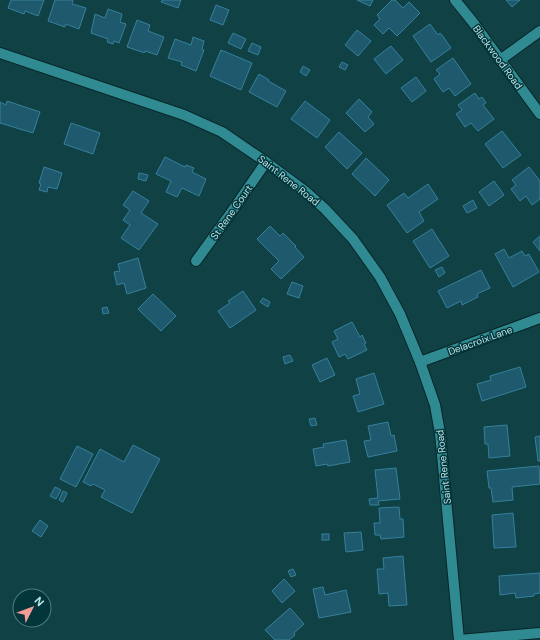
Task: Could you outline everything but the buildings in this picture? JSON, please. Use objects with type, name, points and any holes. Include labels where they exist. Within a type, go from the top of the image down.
[{"type":"street","name":"Blackwood Road","points":[[455,0],[540,114]]},
{"type":"street","points":[[500,60],[540,31]]},
{"type":"street","name":"Saint Rene Road","points":[[0,53],[184,115],[222,132],[305,191],[325,209],[353,239],[380,277],[400,314],[420,362],[435,404],[440,433],[459,640]]},
{"type":"street","name":"St Rene Court","points":[[196,261],[266,162]]},
{"type":"street","name":"Delacroix Lane","points":[[420,362],[540,318]]},
{"type":"street","points":[[459,640],[540,633]]}]
